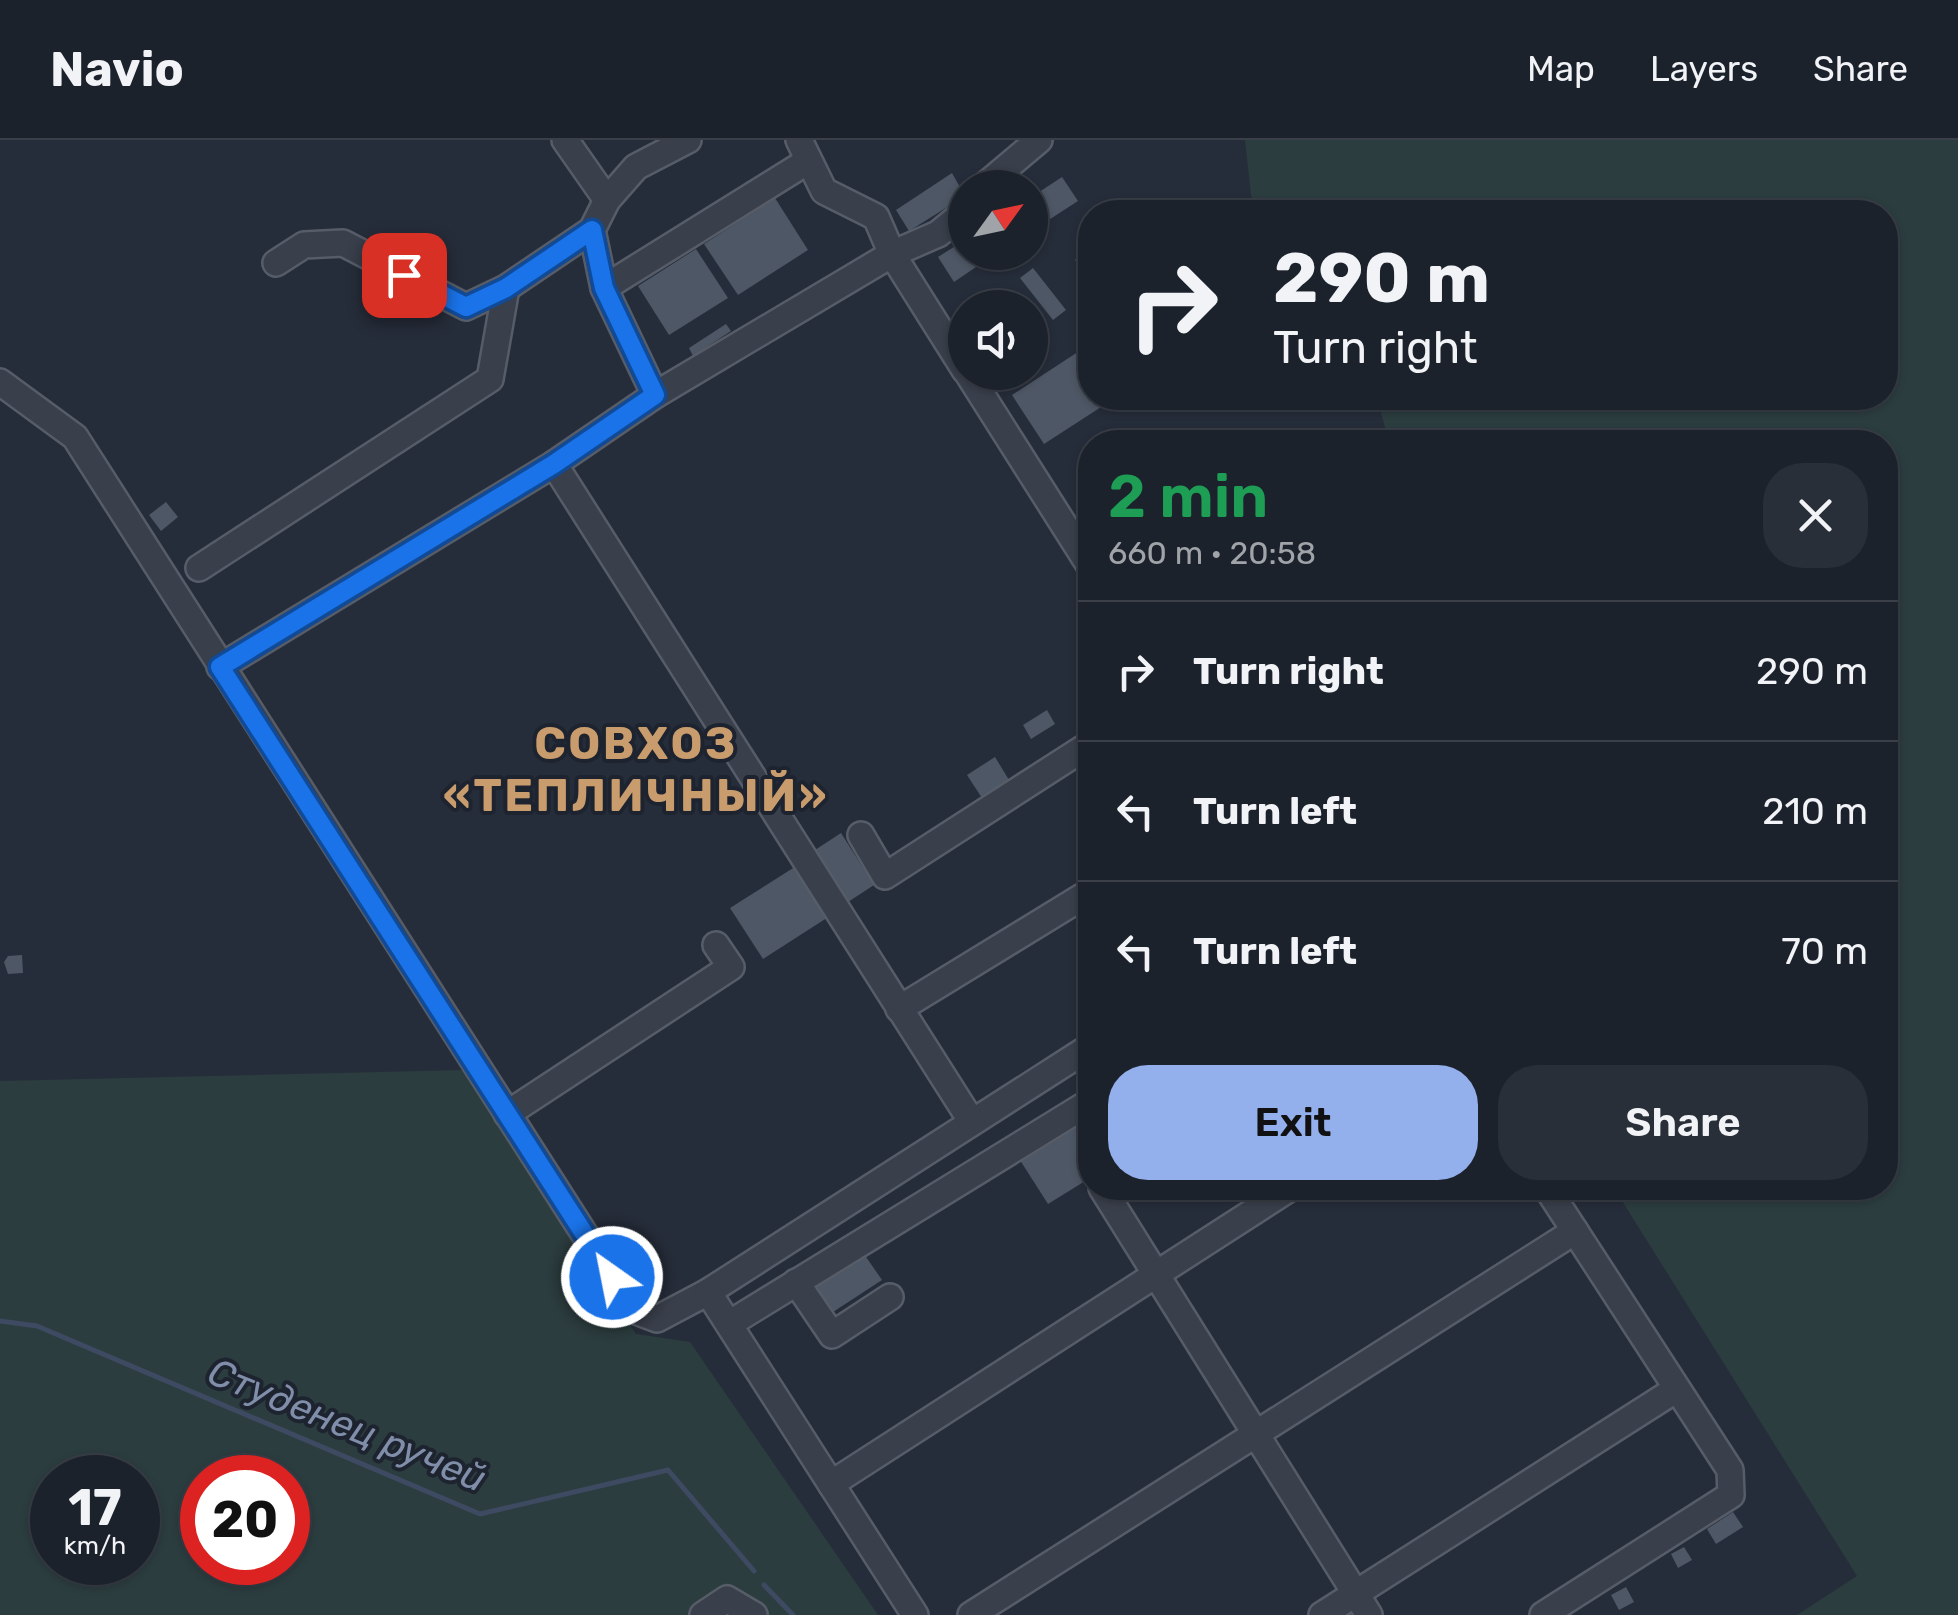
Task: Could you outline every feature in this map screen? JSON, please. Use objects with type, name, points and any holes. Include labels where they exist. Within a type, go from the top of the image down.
[{"type":"lane","points":[[565,140],[606,200]]},
{"type":"lane","points":[[276,264],[304,245],[343,243],[466,307],[506,288],[592,230],[606,200],[636,167],[688,140]]},
{"type":"lane","points":[[1003,170],[1039,140]]},
{"type":"lane","points":[[604,288],[804,150],[824,191],[876,217],[892,254],[948,343]]},
{"type":"lane","points":[[220,667],[554,464],[655,395],[892,254],[948,226]]},
{"type":"lane","points":[[592,230],[604,288],[655,395]]},
{"type":"lane","points":[[199,568],[490,379],[506,288]]},
{"type":"lane","points":[[0,382],[75,437],[633,1310],[658,1319],[708,1292],[1078,1056]]},
{"type":"lane","points":[[978,390],[1078,547]]},
{"type":"lane","points":[[554,464],[972,1122]]},
{"type":"lane","points":[[861,835],[885,876],[1078,752]]},
{"type":"lane","points":[[900,1009],[1078,899]]},
{"type":"lane","points":[[507,1114],[730,967],[716,945]]},
{"type":"lane","points":[[729,1324],[1078,1109]]},
{"type":"lane","points":[[1109,1200],[1362,1604]]},
{"type":"lane","points":[[831,1484],[1271,1200]]},
{"type":"lane","points":[[1543,1615],[1731,1495],[1730,1470],[1555,1200]]},
{"type":"lane","points":[[971,1615],[1575,1231]]},
{"type":"lane","points":[[796,1282],[832,1335],[890,1298]]},
{"type":"lane","points":[[708,1292],[914,1615]]},
{"type":"lane","points":[[1322,1615],[1362,1604],[1675,1390]]},
{"type":"lane","points":[[702,1615],[728,1599],[754,1615]]},
{"type":"shaded area","points":[[1245,140],[1958,140],[1958,1615],[1797,1615],[1857,1576],[1622,1200],[1898,1200],[1898,430],[1386,430],[1380,410],[1898,410],[1898,200],[1252,200]]},
{"type":"shaded area","points":[[465,1070],[636,1334],[690,1342],[878,1615],[0,1615],[0,1081]]},
{"type":"building","points":[[948,176],[948,207],[909,231],[896,210]]},
{"type":"building","points":[[1062,177],[1078,201],[1048,220],[1048,186]]},
{"type":"building","points":[[775,198],[808,250],[738,295],[704,244]]},
{"type":"building","points":[[696,249],[728,298],[669,335],[638,286]]},
{"type":"building","points":[[948,251],[948,270],[972,270],[954,282],[938,257]]},
{"type":"building","points":[[1035,270],[1066,310],[1053,320],[1048,314],[1048,290],[1029,290],[1020,278]]},
{"type":"building","points":[[726,324],[731,331],[693,356],[689,348]]},
{"type":"building","points":[[1078,352],[1078,410],[1096,410],[1044,444],[1012,395],[1020,390],[1048,390],[1048,371]]},
{"type":"building","points":[[166,502],[178,517],[161,531],[149,515]]},
{"type":"building","points":[[1047,710],[1055,724],[1031,739],[1023,725]]},
{"type":"building","points":[[995,757],[1009,780],[982,798],[967,775]]},
{"type":"building","points":[[841,833],[874,885],[848,902],[815,850]]},
{"type":"building","points":[[801,863],[833,914],[763,959],[730,908]]},
{"type":"building","points":[[22,955],[23,973],[8,974],[4,962],[8,956]]},
{"type":"building","points":[[1078,1118],[1078,1185],[1048,1204],[1018,1157]]},
{"type":"building","points":[[864,1254],[882,1280],[833,1312],[816,1285]]},
{"type":"building","points":[[1733,1512],[1743,1527],[1716,1544],[1707,1529]]},
{"type":"building","points":[[1684,1547],[1692,1560],[1678,1568],[1671,1554]]},
{"type":"building","points":[[1626,1587],[1634,1602],[1619,1610],[1611,1595]]},
{"type":"waterway","name":"Студенец ручей","points":[[0,1321],[37,1326],[480,1514],[668,1470],[754,1571]]},
{"type":"waterway","name":"Студенец ручей","points":[[764,1585],[793,1615]]},
{"type":"district","name":"СОВХОЗ «ТЕПЛИЧНЫЙ»","points":[[636,769]]},
{"type":"route","points":[[404,275],[466,307],[506,288],[592,230],[594,256],[604,288],[655,395],[554,464],[220,667],[612,1277]]}]
